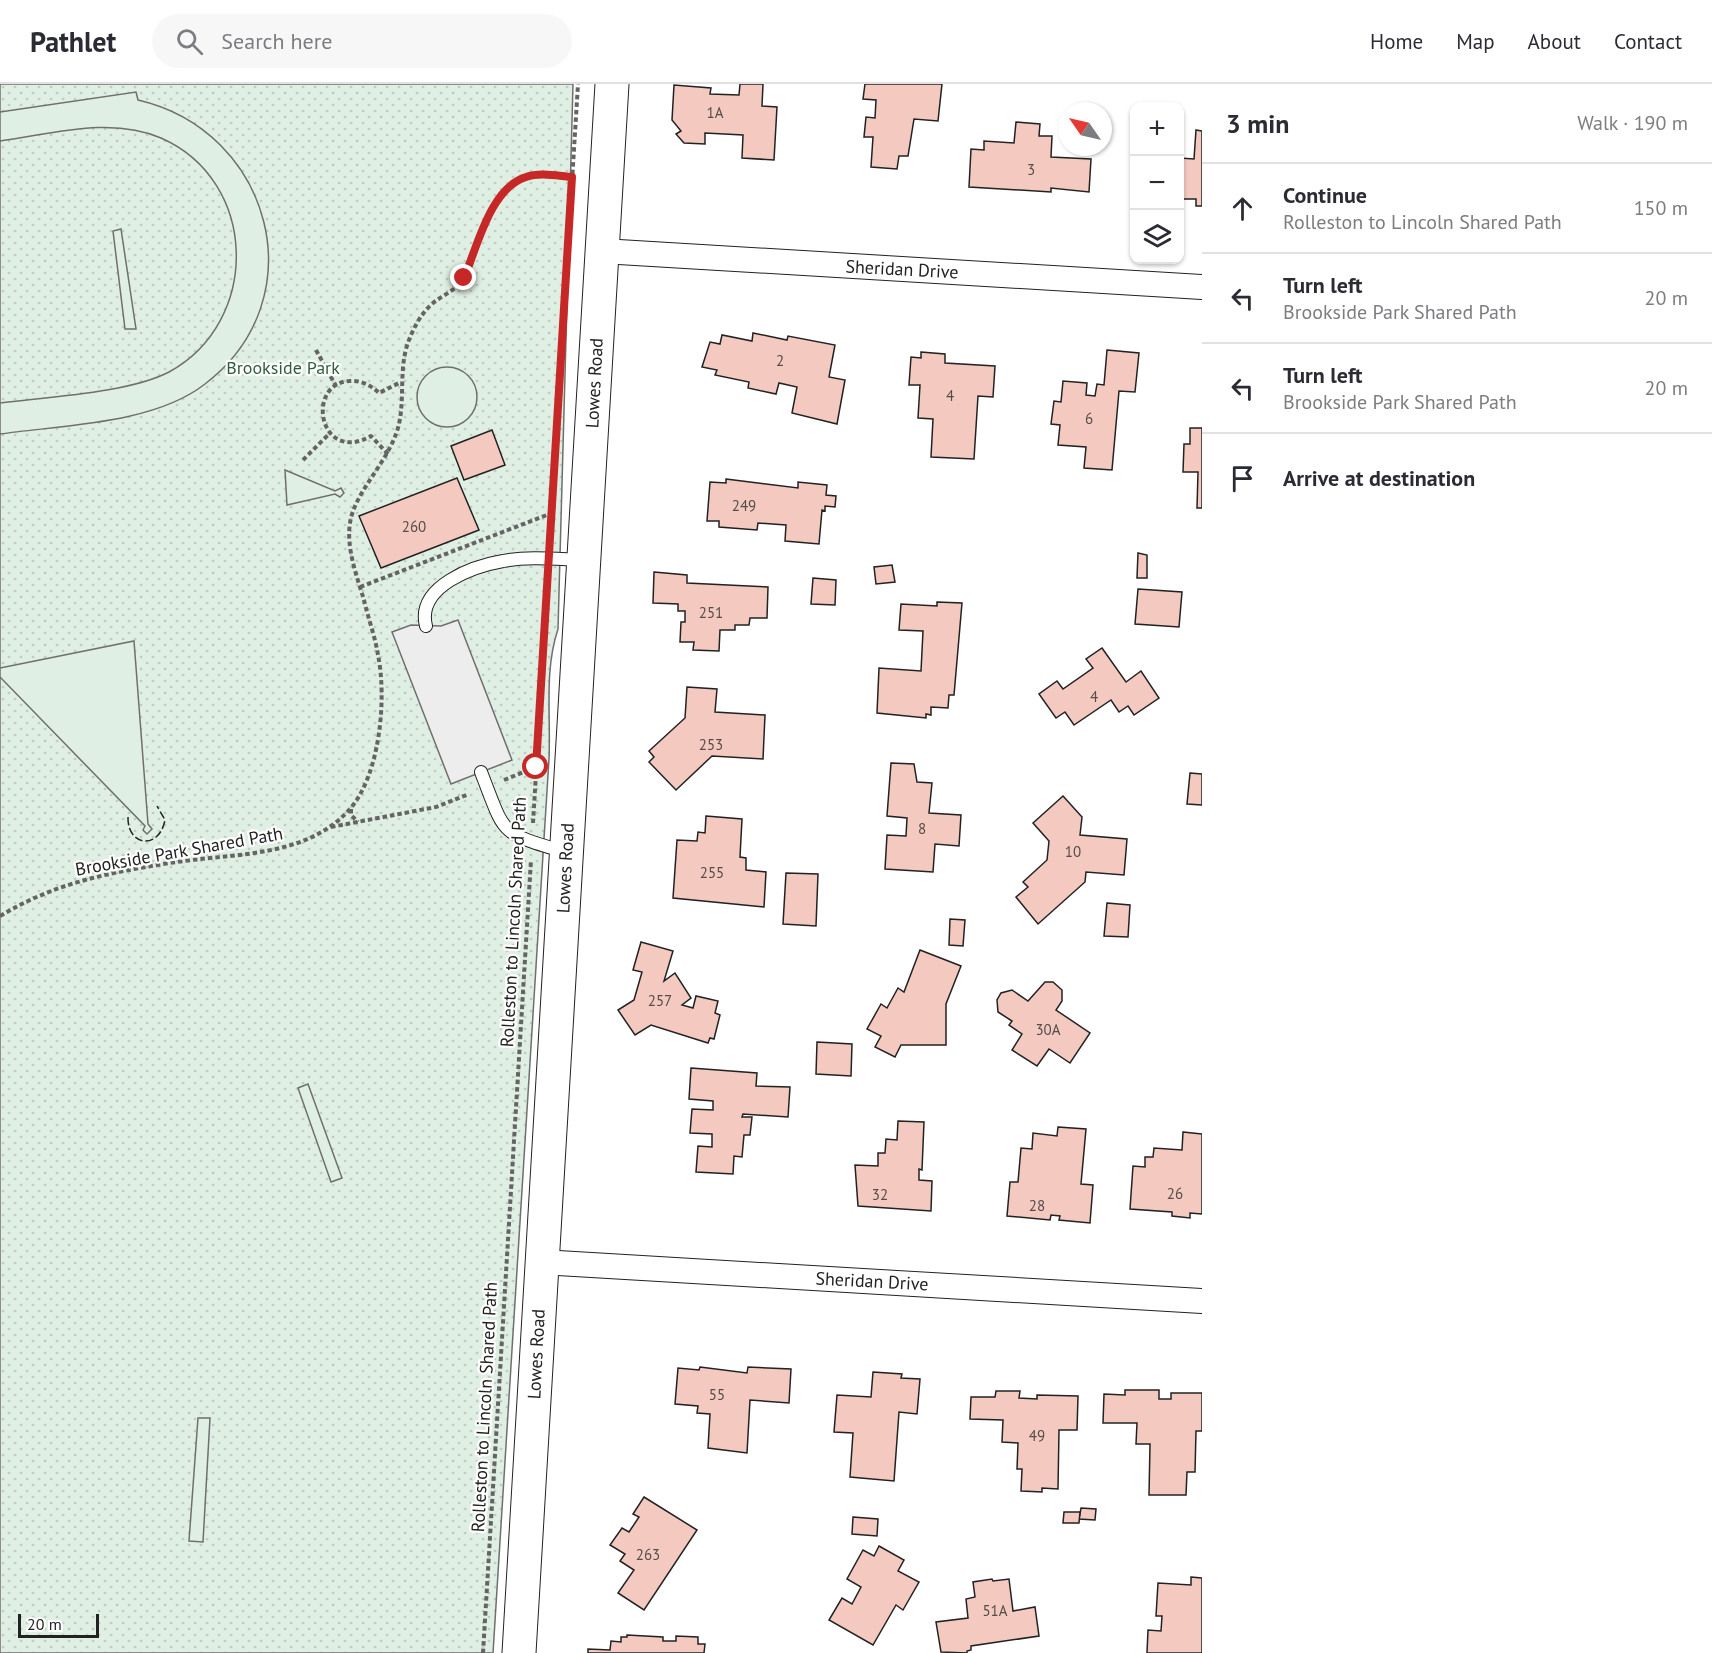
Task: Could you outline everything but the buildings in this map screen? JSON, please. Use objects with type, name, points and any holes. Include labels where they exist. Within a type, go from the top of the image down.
[{"type":"main road","name":"Lowes Road","points":[[519,1653],[612,84]]},
{"type":"street","name":"Sheridan Drive","points":[[602,251],[1202,287]]},
{"type":"street","name":"Sheridan Drive","points":[[541,1262],[1202,1301]]},
{"type":"lane","points":[[426,626],[425,615],[430,600],[453,579],[502,561],[583,560]]},
{"type":"lane","points":[[481,772],[502,826],[512,835],[566,853]]},
{"type":"path","name":"Rolleston to Lincoln Shared Path","points":[[483,1653],[578,84]]},
{"type":"path","name":"Brookside Park Shared Path","points":[[331,827],[362,795],[370,774],[378,727],[381,687],[379,656],[352,557],[349,525],[355,507],[388,454],[398,431],[408,342],[414,328],[431,304],[450,292],[464,278],[485,224],[508,189],[525,177],[572,177]]},
{"type":"path","points":[[316,350],[336,386]]},
{"type":"path","points":[[388,454],[371,436],[360,442],[347,443],[330,432],[323,421],[322,407],[329,391],[336,386],[353,381],[362,382],[379,393],[402,381]]},
{"type":"path","points":[[303,460],[330,432]]},
{"type":"path","points":[[360,587],[552,513]]},
{"type":"path","name":"Brookside Park Shared Path","points":[[0,916],[41,893],[60,886],[173,862],[273,850],[331,827],[358,823],[389,814],[436,807],[536,767]]},
{"type":"path","points":[[351,808],[351,815],[358,823]]},
{"type":"green space","name":"Brookside Park","points":[[0,84],[573,84],[558,629],[551,661],[549,759],[493,1653],[0,1653]]},
{"type":"green space","points":[[136,92],[138,100],[184,118],[221,146],[248,181],[264,222],[268,265],[261,308],[240,349],[205,384],[184,397],[160,407],[107,421],[0,434],[0,403],[87,393],[152,379],[169,372],[199,349],[220,320],[233,287],[236,252],[231,218],[217,186],[193,158],[161,138],[122,128],[102,127],[61,131],[0,141],[0,112]]},
{"type":"green space","points":[[121,229],[136,329],[125,329],[113,231]]},
{"type":"green space","points":[[447,367],[468,376],[477,397],[468,418],[447,427],[426,418],[417,397],[426,376]]},
{"type":"green space","points":[[285,470],[335,491],[341,488],[344,493],[340,497],[335,494],[287,505]]},
{"type":"green space","points":[[134,641],[148,824],[152,829],[147,834],[143,830],[145,826],[0,677],[0,668]]},
{"type":"green space","points":[[308,1084],[342,1178],[331,1182],[298,1088]]},
{"type":"green space","points":[[198,1418],[210,1418],[203,1542],[189,1541]]},
{"type":"shaded area","points":[[458,620],[512,760],[451,784],[392,632],[411,625],[441,626]]},
{"type":"fence","points":[[128,817],[129,827],[133,834],[138,839],[150,840],[157,837],[165,820],[157,806]]},
{"type":"route","points":[[464,278],[485,224],[508,189],[525,177],[551,175],[572,177],[536,767]]}]
